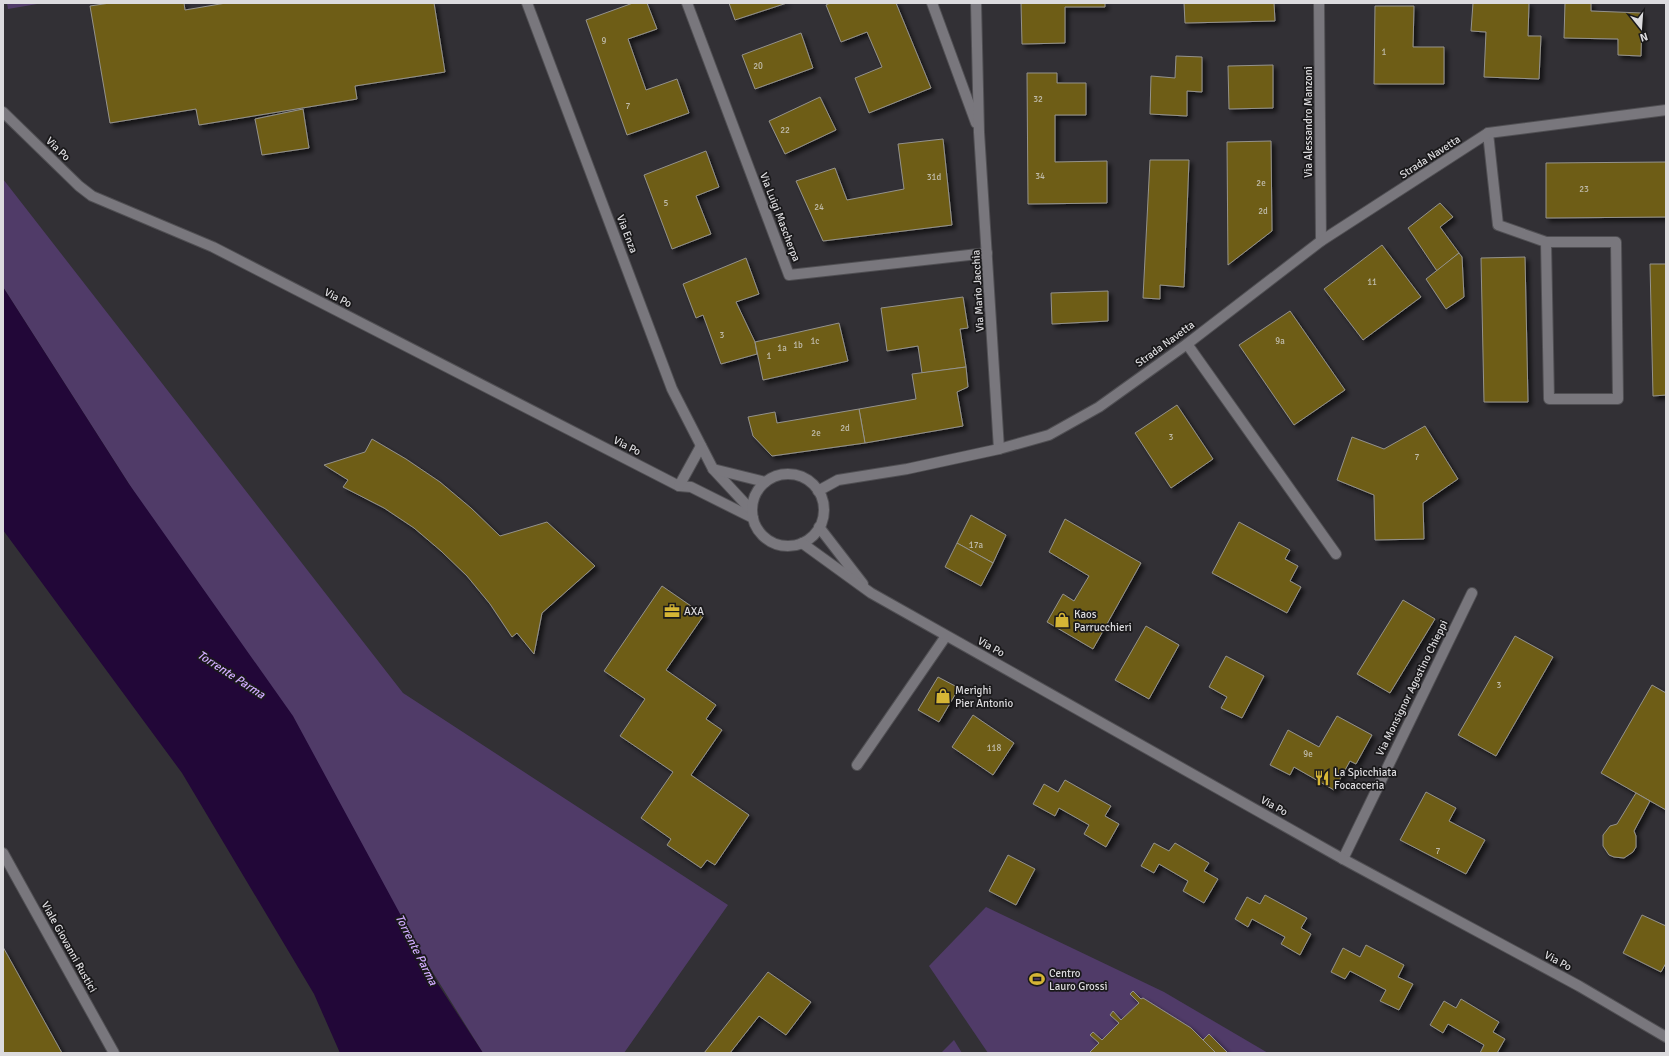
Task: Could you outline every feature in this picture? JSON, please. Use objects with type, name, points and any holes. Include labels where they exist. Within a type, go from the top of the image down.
[{"type":"street","name":"Via Enza","points":[[527,3],[672,389],[713,469]]},
{"type":"street","name":"Via Luigi Mascherpa","points":[[687,3],[789,275],[987,253]]},
{"type":"street","name":"Via Mario Jacchia","points":[[932,3],[979,132]]},
{"type":"street","name":"Via Mario Jacchia","points":[[976,3],[979,132],[999,449]]},
{"type":"street","name":"Via Alessandro Manzoni","points":[[1319,3],[1321,241]]},
{"type":"street","name":"Strada Navetta","points":[[818,491],[838,480],[907,468],[999,449],[1049,434],[1099,407],[1187,344],[1321,241],[1488,133],[1666,110]]},
{"type":"street","name":"Via Po","points":[[3,112],[79,186],[92,196],[208,245],[679,486],[691,487],[752,514]]},
{"type":"street","points":[[1488,133],[1498,225],[1546,242],[1616,242],[1618,399],[1549,400],[1546,242]]},
{"type":"street","points":[[1187,344],[1336,554]]},
{"type":"street","points":[[679,486],[701,446]]},
{"type":"street","points":[[713,469],[765,482]]},
{"type":"street","points":[[713,469],[752,514]]},
{"type":"street","points":[[788,474],[800,476],[810,482],[818,491],[823,503],[823,515],[820,527],[812,536],[802,543],[792,546],[771,542],[756,528],[752,514],[753,500],[758,490],[765,482],[775,476],[788,474]]},
{"type":"street","name":"Via Po","points":[[820,527],[871,593]]},
{"type":"street","name":"Via Po","points":[[802,543],[871,593],[946,636],[1343,858],[1579,986],[1666,1037]]},
{"type":"street","name":"Via Monsignor Agostino Chieppi","points":[[1343,858],[1472,593]]},
{"type":"street","points":[[857,765],[946,636]]},
{"type":"street","name":"Viale Giovanni Rustici","points":[[3,853],[114,1053]]},
{"type":"shaded area","points":[[7,3],[43,3],[8,9]]},
{"type":"shaded area","points":[[3,179],[403,693],[728,905],[624,1053],[483,1053],[129,484],[3,287]]},
{"type":"shaded area","name":"Centro Lauro Grossi","points":[[986,907],[1164,992],[1268,1053],[988,1053],[929,966]]},
{"type":"shaded area","points":[[954,1040],[962,1053],[941,1053]]},
{"type":"water","name":"Torrente Parma","points":[[3,287],[129,484],[293,716],[438,984],[483,1053],[340,1053],[314,994],[182,773],[3,530]]},
{"type":"building","points":[[110,3],[184,3],[185,10],[226,3],[434,3],[445,72],[355,86],[357,99],[199,125],[196,109],[110,123],[90,6]]},
{"type":"building","points":[[633,3],[647,3],[657,29],[628,39],[646,90],[677,79],[689,113],[627,135],[586,20]]},
{"type":"building","points":[[729,3],[787,3],[735,20]]},
{"type":"building","points":[[830,3],[896,3],[931,88],[869,113],[855,78],[882,67],[867,32],[841,42],[826,5]]},
{"type":"building","points":[[1021,3],[1105,3],[1105,7],[1065,7],[1065,43],[1022,44]]},
{"type":"building","points":[[1184,3],[1274,3],[1275,21],[1185,23]]},
{"type":"building","points":[[1473,3],[1529,3],[1528,36],[1541,36],[1539,79],[1484,77],[1486,32],[1471,31]]},
{"type":"building","points":[[1565,3],[1591,3],[1591,11],[1642,13],[1641,56],[1618,55],[1618,39],[1564,38]]},
{"type":"building","points":[[1375,6],[1414,6],[1413,47],[1444,47],[1444,84],[1374,84]]},
{"type":"building","points":[[801,33],[813,68],[755,89],[742,55]]},
{"type":"building","points":[[1176,56],[1202,57],[1202,92],[1187,91],[1187,116],[1150,114],[1151,76],[1175,78]]},
{"type":"building","points":[[1273,65],[1273,108],[1229,109],[1228,66]]},
{"type":"building","points":[[1027,73],[1057,73],[1057,83],[1086,83],[1086,115],[1055,115],[1055,162],[1107,161],[1107,203],[1028,204]]},
{"type":"building","points":[[820,97],[836,130],[785,154],[769,121]]},
{"type":"building","points":[[303,109],[309,148],[262,155],[255,119]]},
{"type":"building","points":[[943,139],[952,225],[823,241],[796,181],[835,168],[847,200],[904,189],[898,144]]},
{"type":"building","points":[[1271,141],[1272,231],[1228,265],[1227,142]]},
{"type":"building","points":[[706,151],[719,187],[696,196],[711,234],[672,249],[644,175]]},
{"type":"building","points":[[1150,160],[1189,160],[1184,287],[1160,285],[1160,299],[1143,298]]},
{"type":"building","points":[[1666,162],[1666,217],[1546,218],[1546,163]]},
{"type":"building","points":[[1440,203],[1453,217],[1440,227],[1459,253],[1437,271],[1408,228]]},
{"type":"building","points":[[1382,245],[1421,297],[1363,340],[1324,289]]},
{"type":"building","points":[[1459,253],[1462,257],[1464,297],[1446,309],[1426,279]]},
{"type":"building","points":[[1525,257],[1528,402],[1484,402],[1481,258]]},
{"type":"building","points":[[746,258],[759,294],[736,302],[755,342],[757,354],[721,364],[703,315],[696,318],[683,284]]},
{"type":"building","points":[[1650,264],[1666,264],[1666,395],[1653,396]]},
{"type":"building","points":[[1108,291],[1108,321],[1052,324],[1051,293]]},
{"type":"building","points":[[963,297],[968,328],[960,329],[966,367],[922,373],[918,346],[887,351],[881,308]]},
{"type":"building","points":[[1290,311],[1345,390],[1294,425],[1239,345]]},
{"type":"building","points":[[839,323],[848,361],[763,380],[755,342]]},
{"type":"building","points":[[966,367],[968,387],[957,392],[963,426],[865,443],[859,409],[916,399],[912,374]]},
{"type":"building","points":[[1177,405],[1213,459],[1171,488],[1135,433]]},
{"type":"building","points":[[859,409],[865,443],[772,456],[753,436],[748,417],[775,412],[777,423]]},
{"type":"building","points":[[1425,426],[1458,479],[1423,503],[1424,539],[1375,540],[1374,495],[1337,480],[1352,437],[1384,449]]},
{"type":"building","points":[[372,439],[406,459],[440,482],[471,508],[500,536],[547,522],[595,566],[542,613],[534,654],[517,633],[512,637],[490,604],[467,576],[441,551],[414,528],[384,508],[343,487],[348,480],[324,465],[365,452]]},
{"type":"building","points":[[971,515],[1006,535],[993,563],[957,543]]},
{"type":"building","points":[[1065,519],[1141,563],[1093,649],[1047,622],[1063,594],[1074,601],[1089,576],[1049,552]]},
{"type":"building","points":[[1239,522],[1290,550],[1285,559],[1298,566],[1290,581],[1301,587],[1287,613],[1212,573]]},
{"type":"building","points":[[957,543],[993,563],[981,586],[945,567]]},
{"type":"building","points":[[662,586],[704,615],[666,670],[716,705],[706,719],[722,730],[691,775],[749,815],[715,865],[707,860],[701,868],[667,845],[671,839],[641,818],[673,772],[620,736],[645,699],[604,671]]},
{"type":"building","points":[[1403,600],[1435,619],[1390,693],[1357,674]]},
{"type":"building","points":[[1146,626],[1179,645],[1149,699],[1115,680]]},
{"type":"building","points":[[1515,636],[1553,657],[1496,756],[1458,735]]},
{"type":"building","points":[[1226,656],[1264,676],[1242,718],[1221,708],[1227,697],[1209,687]]},
{"type":"building","points":[[938,677],[959,688],[939,722],[918,710]]},
{"type":"building","points":[[1652,685],[1666,693],[1666,810],[1601,773]]},
{"type":"building","points":[[973,715],[1014,743],[993,775],[952,747]]},
{"type":"building","points":[[1337,716],[1372,735],[1356,764],[1350,761],[1334,790],[1294,767],[1290,775],[1270,765],[1288,730],[1319,747]]},
{"type":"building","points":[[1065,780],[1111,806],[1105,816],[1119,824],[1106,847],[1084,834],[1089,825],[1059,808],[1055,816],[1033,804],[1044,784],[1058,792]]},
{"type":"building","points":[[1426,792],[1456,808],[1449,821],[1485,840],[1466,874],[1400,840]]},
{"type":"building","points":[[1636,793],[1650,801],[1634,831],[1636,836],[1636,847],[1633,852],[1624,858],[1614,857],[1609,855],[1603,846],[1603,835],[1610,826],[1617,824]]},
{"type":"building","points":[[1154,843],[1169,851],[1175,843],[1209,863],[1204,871],[1218,879],[1204,903],[1183,891],[1188,881],[1159,864],[1154,873],[1141,866]]},
{"type":"building","points":[[1008,855],[1035,869],[1016,905],[989,891]]},
{"type":"building","points":[[1265,895],[1307,918],[1301,928],[1311,934],[1300,955],[1281,944],[1285,937],[1252,919],[1248,927],[1235,919],[1247,897],[1260,904]]},
{"type":"building","points":[[1642,915],[1666,926],[1666,963],[1661,972],[1623,953]]},
{"type":"building","points":[[1366,945],[1404,965],[1398,977],[1413,984],[1399,1010],[1380,1001],[1386,990],[1350,971],[1345,979],[1331,972],[1343,948],[1360,957]]},
{"type":"building","points":[[3,947],[62,1053],[4,1053]]},
{"type":"building","points":[[768,972],[811,1002],[786,1035],[759,1016],[730,1053],[704,1053]]},
{"type":"building","points":[[1133,991],[1141,999],[1143,998],[1191,1028],[1216,1053],[1089,1053],[1099,1043],[1090,1035],[1093,1032],[1102,1040],[1119,1023],[1110,1015],[1113,1011],[1121,1020],[1139,1003],[1130,994]]},
{"type":"building","points":[[1461,999],[1499,1022],[1493,1032],[1505,1039],[1497,1053],[1480,1053],[1484,1045],[1448,1024],[1443,1033],[1430,1025],[1444,1001],[1456,1008]]},
{"type":"building","points":[[1209,1034],[1228,1053],[1216,1053],[1203,1040]]},
{"type":"place","name":"AXA","points":[[672,611]]},
{"type":"place","name":"Kaos Parrucchieri","points":[[1062,620]]},
{"type":"place","name":"Merighi Pier Antonio","points":[[943,696]]},
{"type":"place","name":"La Spicchiata Focacceria","points":[[1322,778]]},
{"type":"place","name":"Centro Lauro Grossi","points":[[1037,979]]}]
